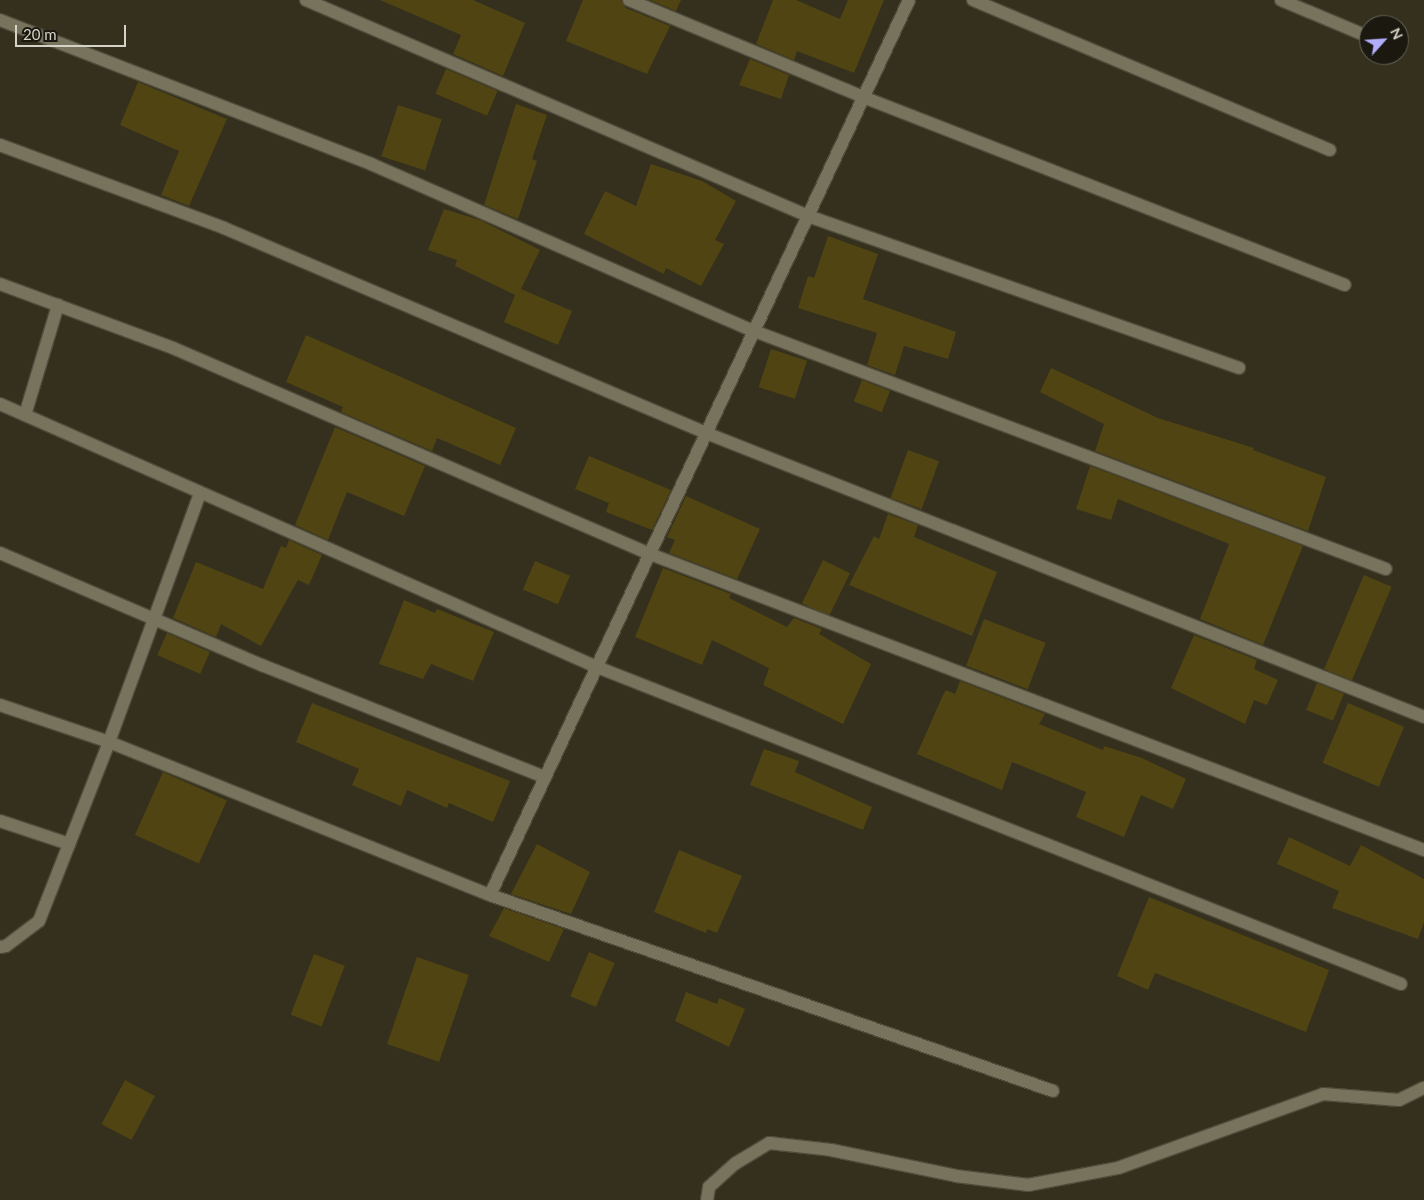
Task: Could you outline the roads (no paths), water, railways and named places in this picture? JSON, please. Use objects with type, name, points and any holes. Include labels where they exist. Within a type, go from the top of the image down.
[{"type":"street","points":[[306,0],[808,216],[1239,368]]},
{"type":"street","points":[[630,0],[863,98],[1346,285]]},
{"type":"street","points":[[490,895],[909,0]]},
{"type":"street","points":[[973,0],[1330,150]]},
{"type":"street","points":[[1281,0],[1359,33]]},
{"type":"street","points":[[0,20],[371,164],[754,331],[1386,569]]},
{"type":"street","points":[[0,145],[323,267],[706,433],[1424,717]]},
{"type":"street","points":[[0,284],[173,348],[650,554],[1424,850]]},
{"type":"street","points":[[24,415],[58,305]]},
{"type":"street","points":[[0,404],[597,667],[1401,984]]},
{"type":"street","points":[[0,947],[6,946],[39,921],[109,742],[200,493]]},
{"type":"street","points":[[0,553],[153,618],[545,777]]},
{"type":"street","points":[[0,705],[109,742],[490,895],[1053,1091]]},
{"type":"street","points":[[0,821],[69,844]]},
{"type":"street","points":[[707,1200],[709,1187],[736,1164],[768,1143],[831,1150],[956,1176],[1028,1185],[1118,1168],[1323,1094],[1399,1100],[1424,1088]]}]
